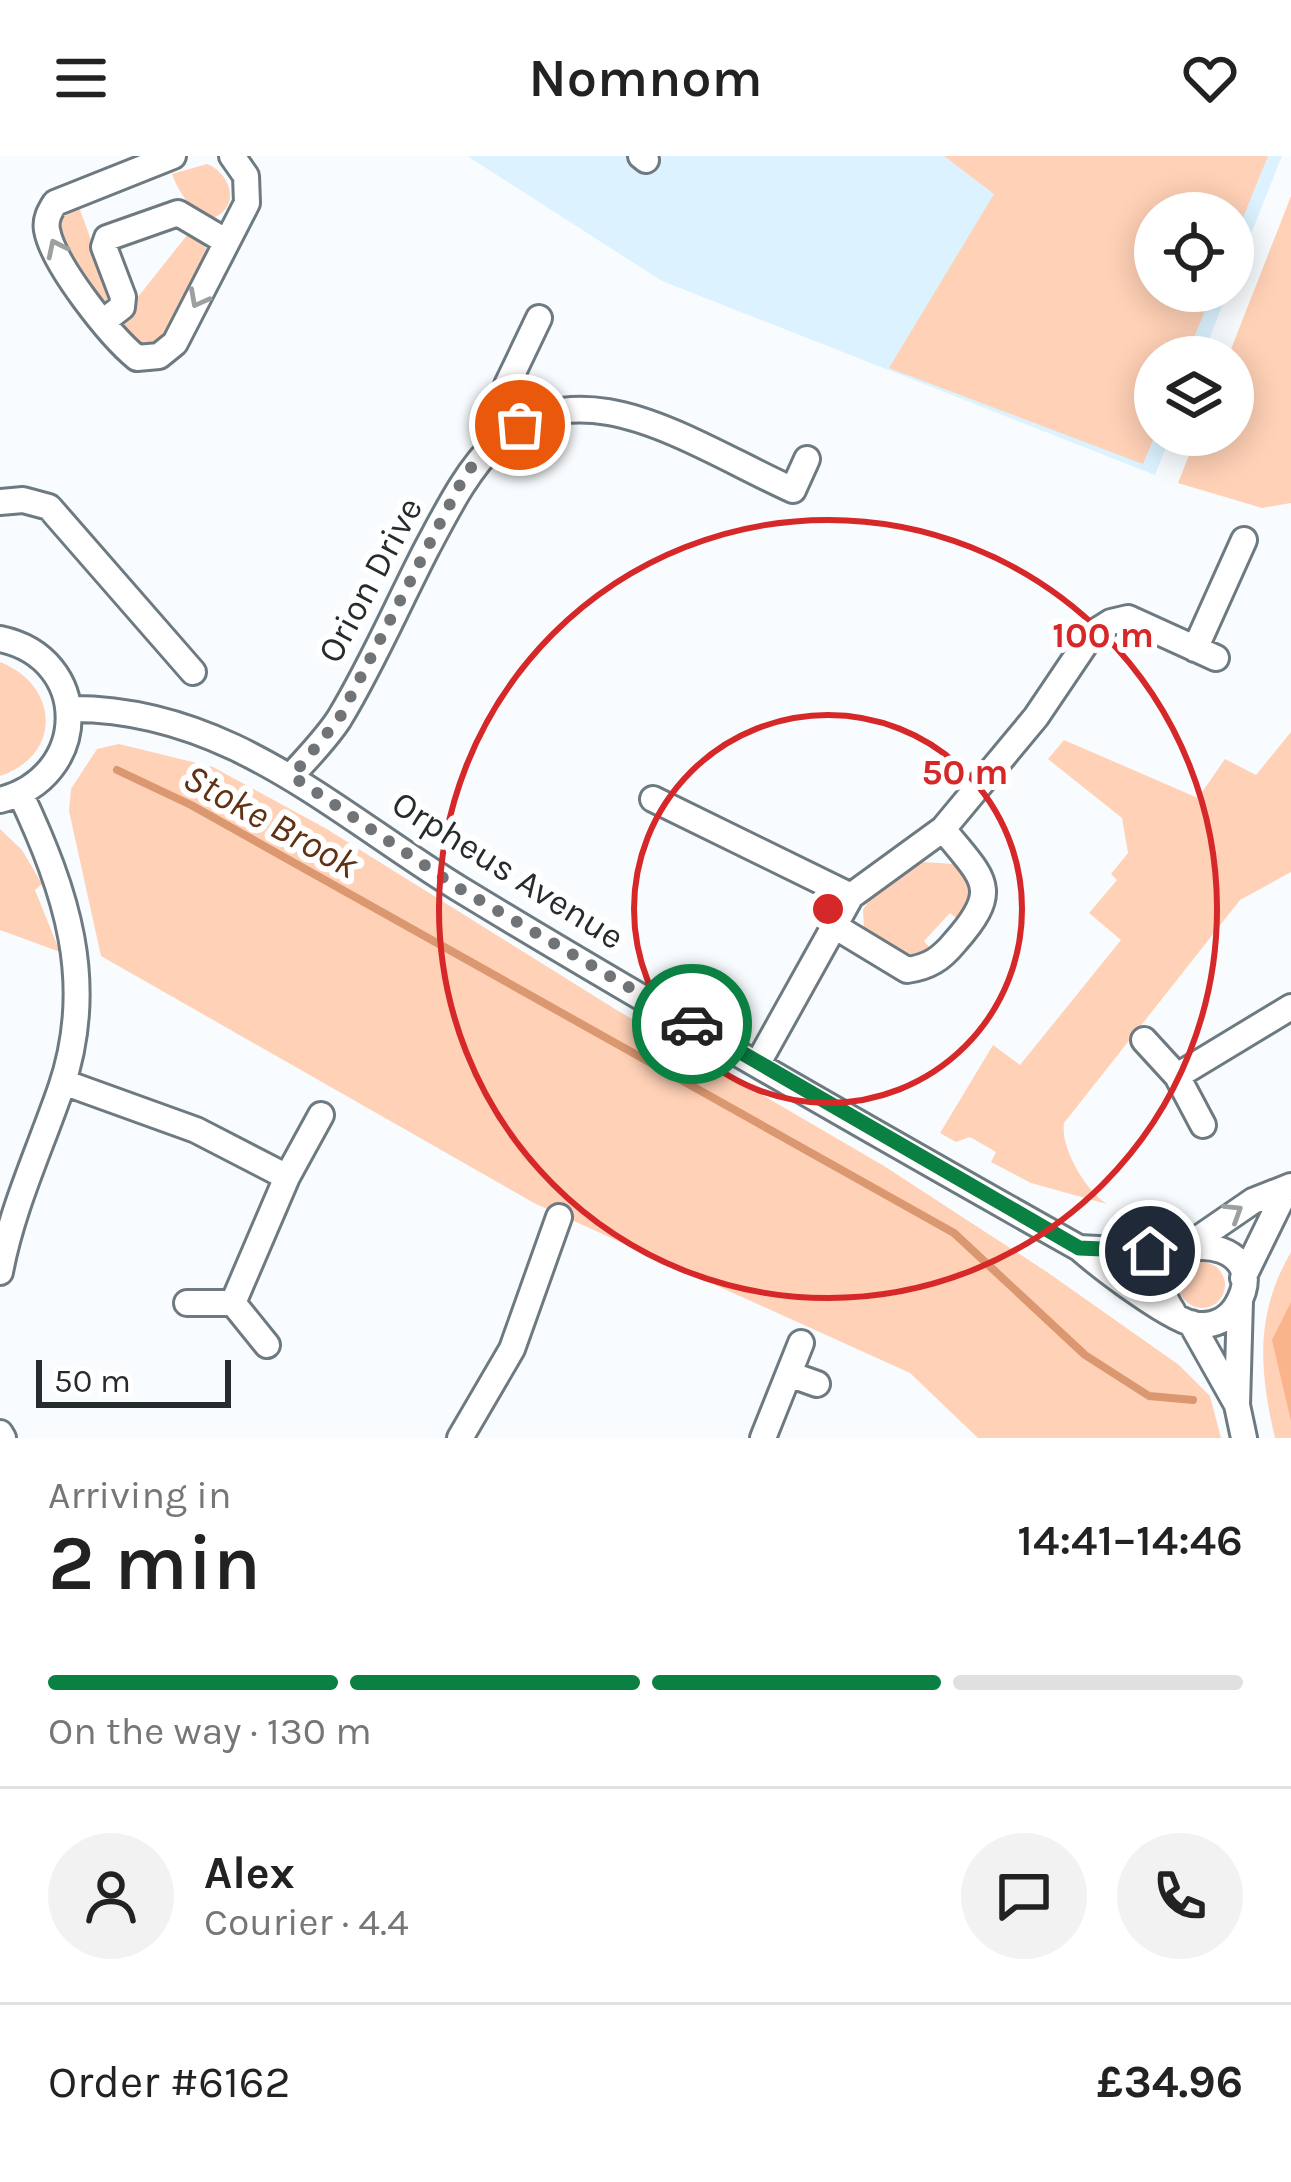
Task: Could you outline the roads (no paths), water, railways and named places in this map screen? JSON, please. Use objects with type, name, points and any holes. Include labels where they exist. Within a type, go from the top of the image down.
[{"type":"street","points":[[172,156],[139,161],[56,202],[48,214],[46,227],[56,254],[121,345],[137,358],[159,356],[175,343],[247,203],[246,176],[232,156]]},
{"type":"street","points":[[104,321],[122,307],[123,297],[104,247],[107,238],[178,212],[227,242]]},
{"type":"street","points":[[520,425],[507,385],[539,318]]},
{"type":"street","name":"Orion Drive","points":[[292,776],[339,719],[467,471],[520,425],[576,409],[609,412],[642,421],[793,490],[807,459]]},
{"type":"street","points":[[0,502],[23,500],[49,507],[193,672]]},
{"type":"street","points":[[758,1063],[851,896],[943,829],[1036,717],[1092,634],[1128,618],[1206,654],[1244,539]]},
{"type":"street","points":[[0,639],[30,649],[56,673],[69,709],[64,750],[49,774],[10,798],[52,861],[73,930],[77,1006],[63,1082],[4,1230],[0,1272]]},
{"type":"street","name":"Orpheus Avenue","points":[[69,709],[130,713],[224,740],[292,776],[457,887],[1079,1248],[1114,1279],[1182,1318]]},
{"type":"street","points":[[653,799],[851,896]]},
{"type":"street","points":[[836,927],[896,967],[918,968],[941,958],[976,919],[984,896],[978,872],[943,829]]},
{"type":"street","points":[[1178,1076],[1291,1007]]},
{"type":"street","points":[[1144,1040],[1178,1076],[1203,1125]]},
{"type":"street","points":[[63,1082],[196,1130],[287,1177]]},
{"type":"street","points":[[233,1303],[287,1177],[321,1115]]},
{"type":"street","points":[[1237,1405],[1162,1288],[1162,1275],[1181,1250],[1253,1201],[1289,1187]]},
{"type":"street","points":[[1182,1318],[1213,1324],[1224,1319],[1289,1187]]},
{"type":"street","points":[[460,1438],[512,1349],[559,1217]]},
{"type":"street","points":[[1181,1250],[1210,1244],[1232,1256],[1241,1289],[1237,1405],[1244,1438]]},
{"type":"street","name":"Orpheus Avenue","points":[[1079,1248],[1181,1250]]},
{"type":"street","points":[[187,1303],[233,1303]]},
{"type":"street","points":[[233,1303],[266,1345]]},
{"type":"street","points":[[763,1438],[801,1342]]},
{"type":"street","points":[[789,1374],[817,1384]]},
{"type":"waterway","name":"Stoke Brook","points":[[117,770],[191,805],[954,1233],[1085,1355],[1149,1396],[1193,1400]]}]
